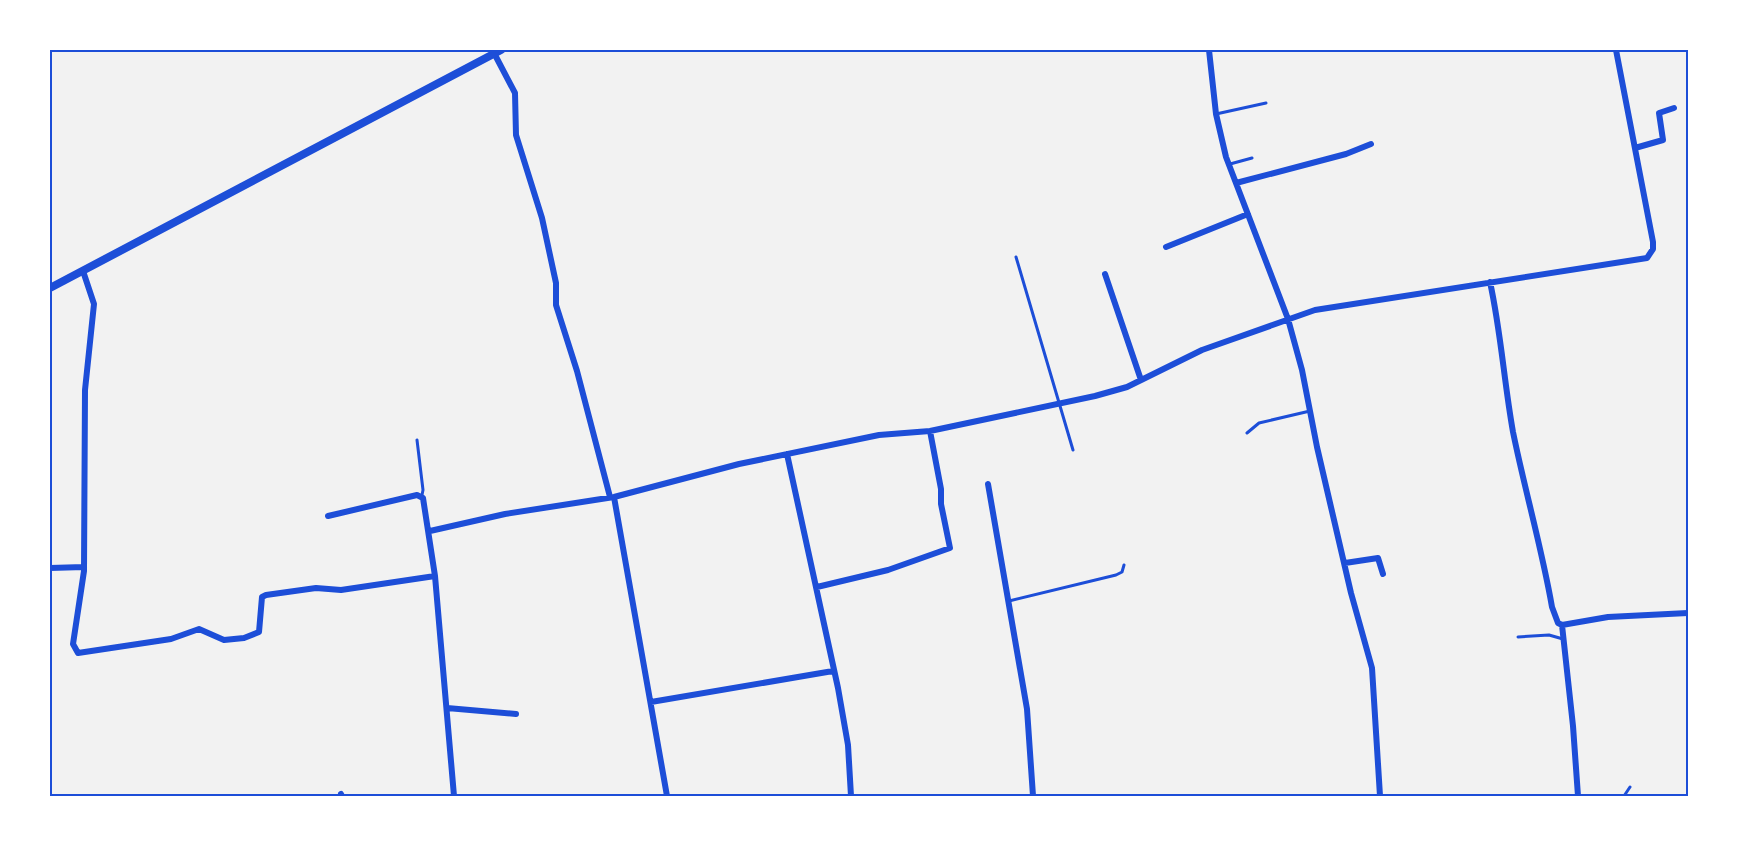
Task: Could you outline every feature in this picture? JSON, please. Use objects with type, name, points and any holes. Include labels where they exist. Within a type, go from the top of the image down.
[{"type":"street","points":[[1209,50],[1231,164],[1288,319],[1372,668],[1380,796]]},
{"type":"street","points":[[430,531],[505,514],[613,499],[879,435],[931,435],[1062,407],[1127,387],[1202,350],[1315,310],[1647,258],[1653,249],[1653,242],[1616,50]]},
{"type":"street","points":[[50,288],[498,51],[515,93],[516,135],[542,218],[556,283],[556,305],[577,371],[618,519],[667,796]]},
{"type":"street","points":[[1635,148],[1663,140],[1659,113],[1674,108]]},
{"type":"street","points":[[1239,182],[1346,154],[1371,144]]},
{"type":"street","points":[[1166,247],[1248,214]]},
{"type":"street","points":[[83,271],[94,304],[85,390],[84,567],[73,644],[78,653],[171,639],[199,629],[220,639],[244,638],[259,632],[262,597],[266,595],[316,588],[341,590],[435,576]]},
{"type":"street","points":[[1105,274],[1141,380]]},
{"type":"street","points":[[1490,282],[1522,480],[1552,608],[1558,623],[1562,625],[1608,617],[1689,613]]},
{"type":"street","points":[[817,587],[888,570],[949,550],[951,544],[941,504],[936,454],[931,435]]},
{"type":"street","points":[[788,456],[848,745],[850,796]]},
{"type":"street","points":[[988,484],[1027,709],[1033,796]]},
{"type":"street","points":[[328,516],[422,495],[430,531],[435,576],[453,796]]},
{"type":"street","points":[[1347,563],[1378,558],[1383,574]]},
{"type":"street","points":[[50,568],[84,567]]},
{"type":"street","points":[[1562,625],[1578,796]]},
{"type":"street","points":[[651,702],[833,671]]},
{"type":"street","points":[[447,708],[516,714]]},
{"type":"lane","points":[[1220,113],[1266,103]]},
{"type":"lane","points":[[1231,164],[1250,159]]},
{"type":"lane","points":[[1016,257],[1073,450]]},
{"type":"lane","points":[[1247,433],[1259,423],[1310,411]]},
{"type":"lane","points":[[417,440],[422,495]]},
{"type":"lane","points":[[1009,601],[1116,575],[1122,572],[1124,565]]},
{"type":"lane","points":[[1518,637],[1549,635],[1563,639]]},
{"type":"lane","points":[[1624,796],[1630,787]]}]
